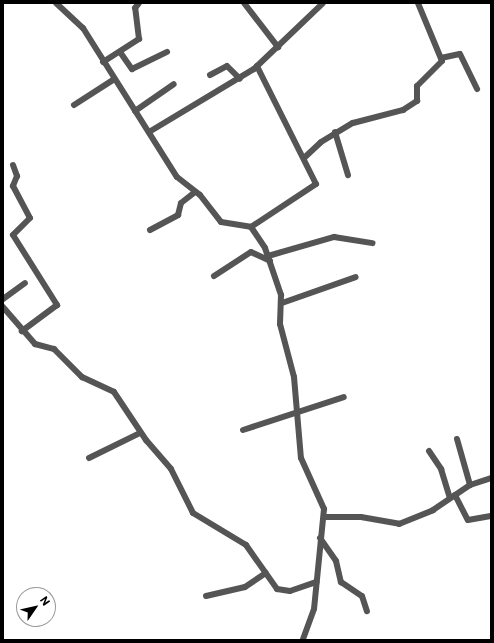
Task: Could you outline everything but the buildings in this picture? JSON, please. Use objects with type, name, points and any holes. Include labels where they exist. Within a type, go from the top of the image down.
[{"type":"street","points":[[56,3],[83,28],[113,80],[149,132],[177,177],[195,192],[226,225],[251,227],[315,187],[313,173],[284,125],[257,66]]},
{"type":"street","points":[[102,62],[139,39],[135,8],[139,3]]},
{"type":"street","points":[[244,3],[278,47]]},
{"type":"street","points":[[149,132],[240,79],[278,47],[323,3]]},
{"type":"street","points":[[418,3],[441,58]]},
{"type":"street","points":[[120,52],[132,69],[167,52]]},
{"type":"street","points":[[304,158],[335,132],[367,117],[412,106],[418,98],[417,86],[441,58],[460,54],[477,89]]},
{"type":"street","points":[[210,75],[225,66],[240,79]]},
{"type":"street","points":[[74,105],[113,80]]},
{"type":"street","points":[[135,111],[174,84]]},
{"type":"street","points":[[335,132],[348,175]]},
{"type":"street","points":[[13,165],[16,176],[13,186],[30,218],[13,236],[58,305],[22,331]]},
{"type":"street","points":[[150,230],[178,215],[181,203],[195,192]]},
{"type":"street","points":[[251,227],[269,258],[282,303],[280,324],[293,373],[301,458],[321,501],[324,517],[320,538],[314,609],[303,640]]},
{"type":"street","points":[[214,276],[251,252],[269,258],[340,236],[373,243]]},
{"type":"street","points":[[282,303],[356,277]]},
{"type":"street","points":[[3,299],[25,283]]},
{"type":"street","points":[[3,307],[22,331],[35,344],[58,351],[82,378],[111,390],[140,432],[171,469],[193,513],[246,545],[281,591],[316,582]]},
{"type":"street","points":[[243,430],[296,410],[344,397]]},
{"type":"street","points":[[89,458],[140,432]]},
{"type":"street","points":[[457,439],[470,485]]},
{"type":"street","points":[[429,451],[441,468],[452,496],[468,520],[491,516]]},
{"type":"street","points":[[324,517],[361,517],[399,524],[433,510],[470,485],[491,478]]},
{"type":"street","points":[[320,538],[336,561],[341,582],[362,596],[367,611]]},
{"type":"street","points":[[206,596],[245,587],[266,573]]}]
